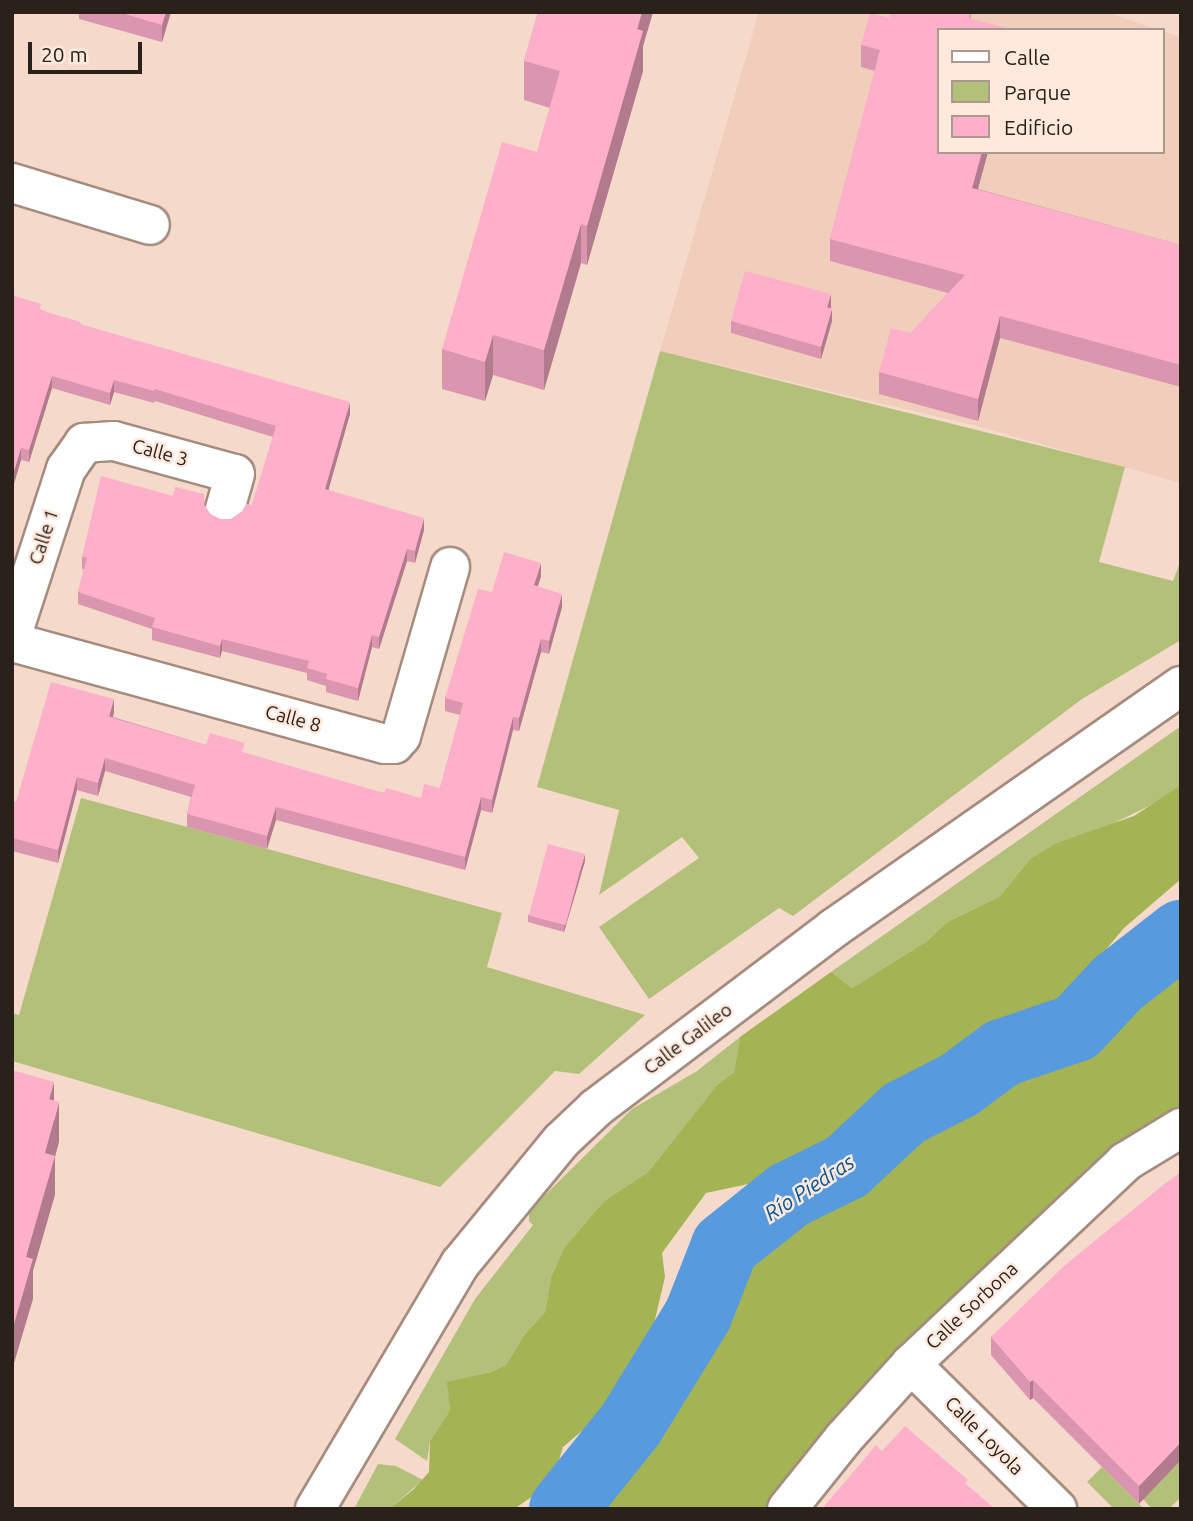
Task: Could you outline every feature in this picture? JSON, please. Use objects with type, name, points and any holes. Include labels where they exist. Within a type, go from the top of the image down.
[{"type":"street","points":[[12,183],[150,225]]},
{"type":"street","name":"Calle 3","points":[[84,443],[114,441],[235,474],[225,510]]},
{"type":"street","name":"Calle 1","points":[[12,635],[66,469],[84,443]]},
{"type":"street","name":"Calle 8","points":[[12,642],[385,744],[394,744],[401,736],[450,567]]},
{"type":"street","name":"Calle Galileo","points":[[315,1509],[460,1264],[561,1141],[596,1108],[834,928],[1181,686]]},
{"type":"street","name":"Calle Sorbona","points":[[787,1509],[843,1439],[911,1364],[1125,1162],[1181,1128]]},
{"type":"street","name":"Calle Loyola","points":[[911,1364],[1057,1509]]},
{"type":"shaded area","points":[[759,12],[1105,12],[1153,28],[937,28],[937,154],[1165,154],[1165,32],[1181,37],[1181,483],[977,426],[660,351]]},
{"type":"green space","points":[[660,351],[1125,467],[1099,562],[1173,581],[1181,560],[1181,640],[1082,699],[793,916],[779,908],[649,999],[599,927],[699,858],[682,837],[599,895],[619,810],[537,787]]},
{"type":"green space","points":[[1181,726],[1181,785],[1163,799],[1100,830],[1054,844],[1030,859],[999,897],[947,922],[927,941],[852,988],[831,972]]},
{"type":"green space","points":[[1181,785],[1181,879],[1124,928],[1093,965],[1097,983],[1080,1004],[1054,1018],[993,1025],[900,1088],[805,1164],[753,1183],[706,1193],[662,1253],[665,1277],[640,1383],[623,1405],[607,1419],[583,1430],[563,1447],[552,1483],[514,1509],[389,1509],[414,1489],[429,1472],[430,1441],[450,1410],[447,1382],[491,1372],[506,1365],[524,1335],[545,1312],[551,1277],[564,1248],[604,1201],[648,1172],[717,1085],[734,1072],[740,1037],[831,972],[852,988],[927,941],[947,922],[999,897],[1030,859],[1054,844],[1134,816]]},
{"type":"green space","points":[[81,798],[502,913],[487,967],[645,1015],[579,1074],[555,1071],[440,1187],[12,1061],[12,1013],[19,1015]]},
{"type":"green space","points":[[1181,966],[1181,1140],[1148,1135],[774,1509],[582,1509],[655,1426],[658,1399],[668,1379],[698,1363],[719,1336],[746,1273],[792,1209],[824,1196],[846,1182],[901,1137],[909,1121],[933,1121],[970,1108],[1017,1071],[1084,1039],[1079,1016],[1104,992],[1136,993]]},
{"type":"green space","points":[[740,1037],[734,1072],[717,1085],[648,1172],[604,1201],[564,1248],[551,1277],[545,1312],[524,1335],[506,1365],[491,1372],[448,1383],[450,1410],[430,1441],[427,1461],[395,1439],[475,1299],[533,1225],[529,1221],[529,1213],[534,1206],[632,1109],[697,1071]]},
{"type":"green space","points":[[1181,1460],[1181,1497],[1169,1509],[1152,1509],[1143,1499]]},
{"type":"green space","points":[[378,1464],[396,1466],[423,1480],[389,1509],[354,1509]]},
{"type":"green space","points":[[1102,1467],[1144,1509],[1114,1509],[1087,1482]]},
{"type":"building","points":[[118,12],[166,12],[162,25]]},
{"type":"building","points":[[538,12],[642,12],[637,29],[643,31],[587,226],[581,224],[544,350],[493,335],[485,362],[442,349],[502,142],[537,152],[560,71],[524,61]]},
{"type":"building","points":[[890,12],[971,12],[969,18],[1006,28],[937,28],[937,154],[981,154],[972,188],[1181,245],[1181,365],[1000,316],[978,399],[879,372],[891,328],[911,333],[965,275],[830,239],[880,50],[861,45],[870,13],[889,18]]},
{"type":"building","points":[[745,271],[831,294],[827,307],[832,309],[821,347],[731,321]]},
{"type":"building","points":[[12,295],[41,304],[39,310],[81,322],[80,324],[350,402],[325,489],[424,518],[415,551],[407,549],[379,637],[372,635],[358,688],[326,679],[327,674],[307,668],[309,661],[222,639],[220,646],[152,627],[155,618],[78,592],[87,558],[82,557],[101,476],[173,496],[175,487],[204,494],[204,504],[210,514],[220,519],[231,519],[241,513],[246,504],[252,505],[276,426],[155,389],[154,391],[114,380],[110,393],[52,376],[29,450],[21,448],[12,478]]},
{"type":"building","points":[[504,552],[541,563],[534,585],[562,594],[549,641],[541,639],[519,718],[513,717],[492,800],[481,797],[465,857],[276,807],[267,836],[187,814],[195,785],[105,758],[98,783],[77,777],[58,850],[12,838],[12,801],[16,802],[51,682],[114,699],[109,716],[116,719],[206,745],[210,733],[245,743],[242,752],[384,793],[386,788],[421,798],[424,784],[440,788],[463,703],[445,698],[478,589],[492,592]]},
{"type":"building","points":[[548,844],[585,854],[566,925],[529,915]]},
{"type":"building","points":[[12,1070],[54,1082],[49,1099],[59,1102],[45,1153],[55,1156],[26,1257],[33,1259],[12,1331]]},
{"type":"building","points":[[1181,1172],[1181,1442],[1139,1486],[1033,1380],[1030,1382],[991,1337],[1064,1266]]},
{"type":"building","points":[[905,1426],[968,1480],[965,1483],[995,1509],[822,1509],[876,1445],[882,1451]]},
{"type":"waterway","name":"Río Piedras","points":[[563,1509],[631,1424],[698,1315],[725,1246],[789,1195],[846,1167],[904,1113],[959,1085],[1002,1053],[1076,1028],[1118,983],[1181,934]]}]
